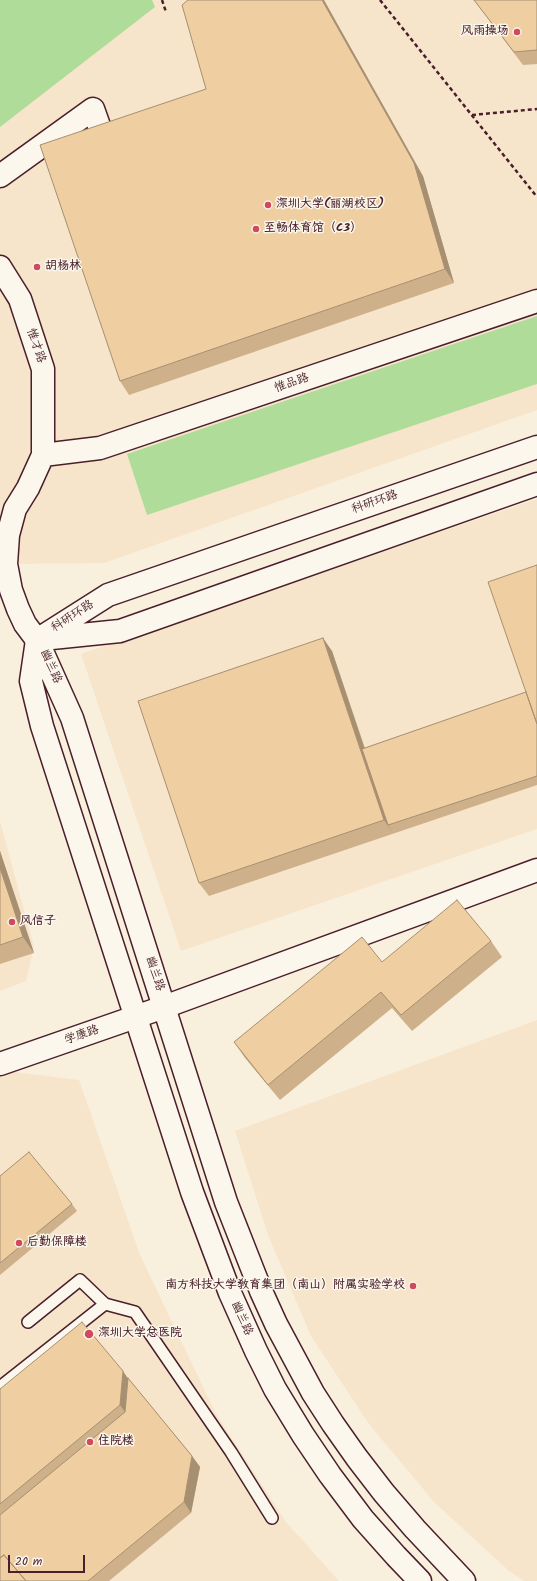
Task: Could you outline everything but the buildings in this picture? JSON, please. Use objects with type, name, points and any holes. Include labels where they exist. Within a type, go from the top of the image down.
[{"type":"street","points":[[0,176],[93,109],[104,140]]},
{"type":"street","name":"惟才路","points":[[0,267],[20,299],[44,369],[44,455]]},
{"type":"street","name":"惟品路","points":[[44,455],[100,448],[537,301]]},
{"type":"street","name":"科研环路","points":[[37,640],[108,594],[537,447]]},
{"type":"street","points":[[37,640],[25,624],[18,609],[11,590],[6,564],[8,535],[15,509],[28,488],[44,455]]},
{"type":"street","name":"科研环路","points":[[37,640],[120,631],[537,484]]},
{"type":"street","name":"幽兰路","points":[[37,640],[72,718],[226,1202],[261,1291],[292,1357],[333,1424],[366,1470],[415,1529],[464,1581]]},
{"type":"street","name":"幽兰路","points":[[37,640],[31,681],[42,726],[192,1192],[230,1293],[256,1351],[279,1396],[303,1435],[330,1475],[363,1519],[420,1581]]},
{"type":"street","name":"学康路","points":[[0,1064],[164,1007],[537,870]]},
{"type":"lane","points":[[28,1322],[80,1280],[105,1304],[135,1312],[231,1452],[272,1518]]},
{"type":"lane","points":[[0,1386],[105,1304]]},
{"type":"path","points":[[162,0],[166,12]]},
{"type":"path","points":[[380,0],[537,197]]},
{"type":"path","points":[[472,114],[537,109]]},
{"type":"shaded area","name":"深圳大学(丽湖校区)","points":[[0,0],[537,0],[537,410],[104,563],[0,565]]},
{"type":"shaded area","points":[[537,499],[537,829],[181,951],[81,654]]},
{"type":"shaded area","points":[[0,821],[34,947],[26,981],[0,991]]},
{"type":"shaded area","name":"南方科技大学教育集团（南山）附属实验学校","points":[[537,1020],[537,1581],[524,1581],[509,1571],[435,1503],[369,1424],[311,1336],[268,1235],[235,1131]]},
{"type":"shaded area","name":"深圳大学总医院","points":[[7,1071],[79,1080],[140,1255],[215,1412],[286,1522],[339,1581],[0,1581],[0,1074]]},
{"type":"green space","points":[[0,0],[152,0],[155,7],[0,127]]},
{"type":"green space","points":[[537,316],[537,384],[147,515],[127,454]]},
{"type":"place","name":"风雨操场","points":[[517,32]]},
{"type":"place","name":"深圳大学(丽湖校区)","points":[[268,205]]},
{"type":"place","name":"至畅体育馆（C3）","points":[[256,229]]},
{"type":"place","name":"胡杨林","points":[[37,267]]},
{"type":"place","name":"风信子","points":[[12,922]]},
{"type":"place","name":"后勤保障楼","points":[[19,1243]]},
{"type":"place","name":"南方科技大学教育集团（南山）附属实验学校","points":[[413,1286]]},
{"type":"place","name":"深圳大学总医院","points":[[89,1334]]},
{"type":"place","name":"住院楼","points":[[90,1442]]}]
